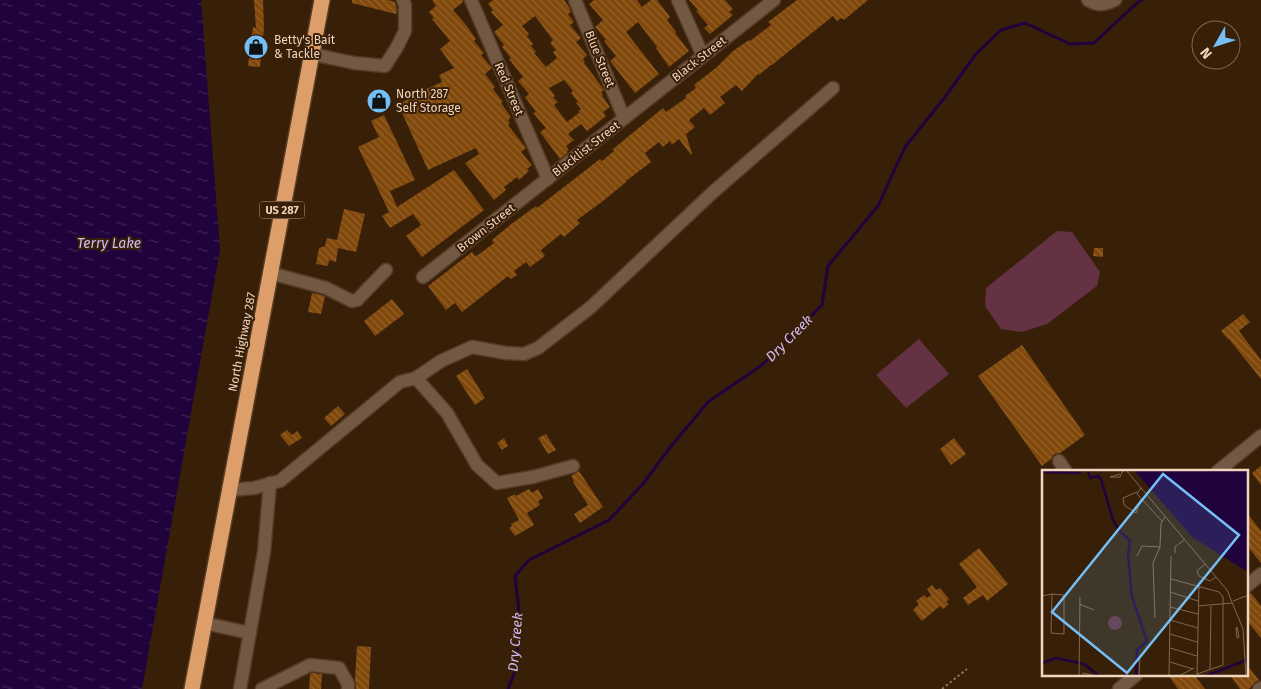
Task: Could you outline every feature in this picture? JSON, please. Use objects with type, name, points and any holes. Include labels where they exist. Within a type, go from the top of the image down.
[{"type":"highway","name":"North Highway 287","points":[[192,689],[322,0]]},
{"type":"street","points":[[312,54],[354,63],[385,66],[405,31],[405,5],[403,0]]},
{"type":"street","name":"Red Street","points":[[471,0],[548,179]]},
{"type":"street","name":"Blue Street","points":[[575,0],[624,118]]},
{"type":"street","points":[[678,0],[703,56]]},
{"type":"street","name":"Black Street","points":[[624,118],[774,0]]},
{"type":"street","points":[[1088,0],[1097,5],[1102,5],[1115,0]]},
{"type":"street","points":[[230,490],[254,488],[280,481],[400,382],[416,378],[441,361],[472,347],[524,354],[538,348],[591,307],[712,193],[832,88]]},
{"type":"street","name":"Blacklist Street","points":[[548,179],[624,118]]},
{"type":"street","name":"Brown Street","points":[[423,277],[548,179]]},
{"type":"street","points":[[270,273],[326,288],[352,301],[357,300],[386,270]]},
{"type":"street","points":[[416,378],[447,413],[477,465],[497,483],[533,477],[573,466]]},
{"type":"street","points":[[1220,470],[1261,436]]},
{"type":"street","points":[[240,689],[264,552],[270,484]]},
{"type":"street","points":[[1248,585],[1261,574]]},
{"type":"street","points":[[204,623],[250,633]]},
{"type":"street","points":[[262,689],[310,665],[339,668],[348,684],[348,689]]},
{"type":"street","points":[[1119,689],[1135,676]]},
{"type":"path","points":[[942,689],[967,669]]},
{"type":"shaded area","points":[[1057,231],[1072,232],[1100,272],[1097,286],[1047,324],[1022,332],[1001,329],[985,306],[986,288]]},
{"type":"shaded area","points":[[919,339],[949,374],[906,408],[876,375]]},
{"type":"water","name":"Terry Lake","points":[[0,0],[201,0],[220,250],[142,689],[0,689]]},
{"type":"building","name":"Betty's Bait & Tackle","points":[[254,0],[263,0],[264,28],[260,67],[248,66],[253,27],[256,28]]},
{"type":"building","points":[[352,0],[388,0],[395,2],[397,11],[396,14],[352,3]]},
{"type":"building","points":[[432,0],[463,0],[453,10],[476,39],[474,41],[484,53],[481,55],[492,68],[485,74],[495,87],[493,89],[511,117],[508,120],[510,123],[508,125],[526,148],[521,152],[532,165],[527,169],[529,171],[519,180],[517,177],[504,187],[506,190],[494,200],[465,163],[479,154],[476,148],[428,170],[398,104],[442,82],[439,75],[454,68],[440,49],[450,41],[432,19],[434,18],[429,12],[436,6]]},
{"type":"building","points":[[493,0],[564,0],[569,7],[571,12],[568,14],[574,22],[570,25],[581,38],[576,42],[587,55],[583,59],[584,63],[604,90],[601,92],[602,96],[610,107],[603,112],[606,116],[587,131],[581,124],[568,134],[574,140],[566,146],[569,150],[560,159],[540,132],[546,128],[533,113],[536,112],[525,97],[529,94],[518,81],[523,77],[509,59],[511,58],[502,47],[504,45],[494,32],[503,25],[491,12],[493,10],[488,4]],"holes":[[[535,16],[553,40],[550,43],[556,50],[553,52],[557,58],[546,67],[534,53],[536,52],[531,46],[533,44],[527,36],[529,34],[522,26]],[[564,80],[573,91],[571,93],[581,109],[578,111],[580,112],[567,122],[554,105],[558,102],[553,97],[555,96],[549,88]]]},
{"type":"building","points":[[594,0],[637,0],[642,7],[651,0],[657,0],[670,17],[667,20],[675,33],[689,51],[669,67],[638,22],[626,32],[659,74],[635,93],[610,61],[616,56],[595,27],[603,20],[589,4]]},
{"type":"building","points":[[689,0],[725,0],[733,9],[729,12],[733,15],[710,34],[704,28],[708,25]]},
{"type":"building","points":[[797,0],[868,0],[844,20],[842,18],[837,21],[833,16],[758,74],[742,91],[736,85],[720,97],[725,103],[710,115],[704,108],[689,120],[695,127],[686,134],[691,155],[679,139],[672,145],[670,141],[663,147],[659,142],[645,153],[651,162],[577,220],[580,223],[564,237],[561,234],[541,250],[545,256],[530,267],[526,262],[514,271],[517,275],[511,279],[508,276],[462,312],[455,303],[446,310],[428,286],[472,252],[475,256],[478,255],[494,243],[492,240],[510,225],[536,206],[537,208],[600,159],[602,161],[614,151],[613,149],[663,108],[666,112],[686,98],[685,96],[696,88],[694,85],[717,67],[733,51],[771,25],[768,22]]},
{"type":"building","points":[[384,115],[415,180],[390,191],[397,207],[454,170],[484,210],[422,257],[406,236],[421,225],[413,214],[390,228],[382,216],[389,212],[358,147],[379,137],[371,121]]},
{"type":"building","points":[[344,209],[365,214],[356,252],[338,248],[336,262],[329,260],[328,266],[316,264],[319,248],[325,246],[327,238],[337,240]]},
{"type":"building","points":[[1094,248],[1103,248],[1103,257],[1093,256]]},
{"type":"building","points":[[312,293],[325,296],[321,314],[308,312]]},
{"type":"building","points":[[392,299],[404,314],[375,336],[364,321]]},
{"type":"building","points":[[1243,314],[1250,322],[1239,331],[1261,360],[1261,379],[1221,331]]},
{"type":"building","points":[[1022,345],[1085,435],[1060,453],[1054,454],[1042,466],[978,376]]},
{"type":"building","points":[[467,369],[485,398],[475,405],[456,376]]},
{"type":"building","points":[[338,406],[345,414],[331,426],[324,418]]},
{"type":"building","points":[[287,430],[292,435],[297,431],[302,438],[289,446],[280,435]]},
{"type":"building","points":[[546,434],[556,450],[548,454],[538,438]]},
{"type":"building","points":[[504,438],[508,446],[502,450],[497,443]]},
{"type":"building","points":[[954,438],[966,454],[951,465],[940,449]]},
{"type":"building","points":[[1261,466],[1261,485],[1252,473]]},
{"type":"building","points":[[579,471],[603,507],[580,523],[574,514],[588,505],[571,476]]},
{"type":"building","points":[[529,489],[532,493],[538,489],[543,498],[538,501],[540,505],[527,513],[534,525],[515,536],[509,528],[512,526],[511,524],[519,520],[507,498],[515,494],[516,496]]},
{"type":"building","points":[[1248,514],[1261,531],[1261,563],[1248,547]]},
{"type":"building","points":[[979,548],[1008,584],[987,601],[983,595],[968,605],[963,598],[977,587],[959,564]]},
{"type":"building","points":[[932,585],[936,590],[940,588],[949,599],[946,602],[949,604],[943,609],[940,606],[922,621],[913,610],[919,604],[916,601],[924,595],[927,598],[931,595],[927,589]]},
{"type":"building","points":[[1251,593],[1261,606],[1261,638],[1248,622],[1248,594]]},
{"type":"building","points":[[357,646],[371,647],[369,689],[356,689]]},
{"type":"building","points":[[1248,666],[1259,680],[1249,689],[1240,689],[1231,676],[1248,676]]},
{"type":"building","points":[[310,674],[322,674],[321,689],[309,689]]},
{"type":"building","points":[[1169,676],[1195,676],[1205,689],[1178,689]]},
{"type":"waterway","name":"Dry Creek","points":[[508,689],[516,669],[520,621],[515,576],[529,560],[609,520],[643,484],[668,450],[708,402],[762,365],[822,305],[828,266],[878,206],[905,147],[976,54],[1001,30],[1025,23],[1070,44],[1094,43],[1142,0]]},
{"type":"place","name":"Betty's Bait & Tackle","points":[[256,47]]},
{"type":"place","name":"North 287 Self Storage","points":[[379,101]]}]
